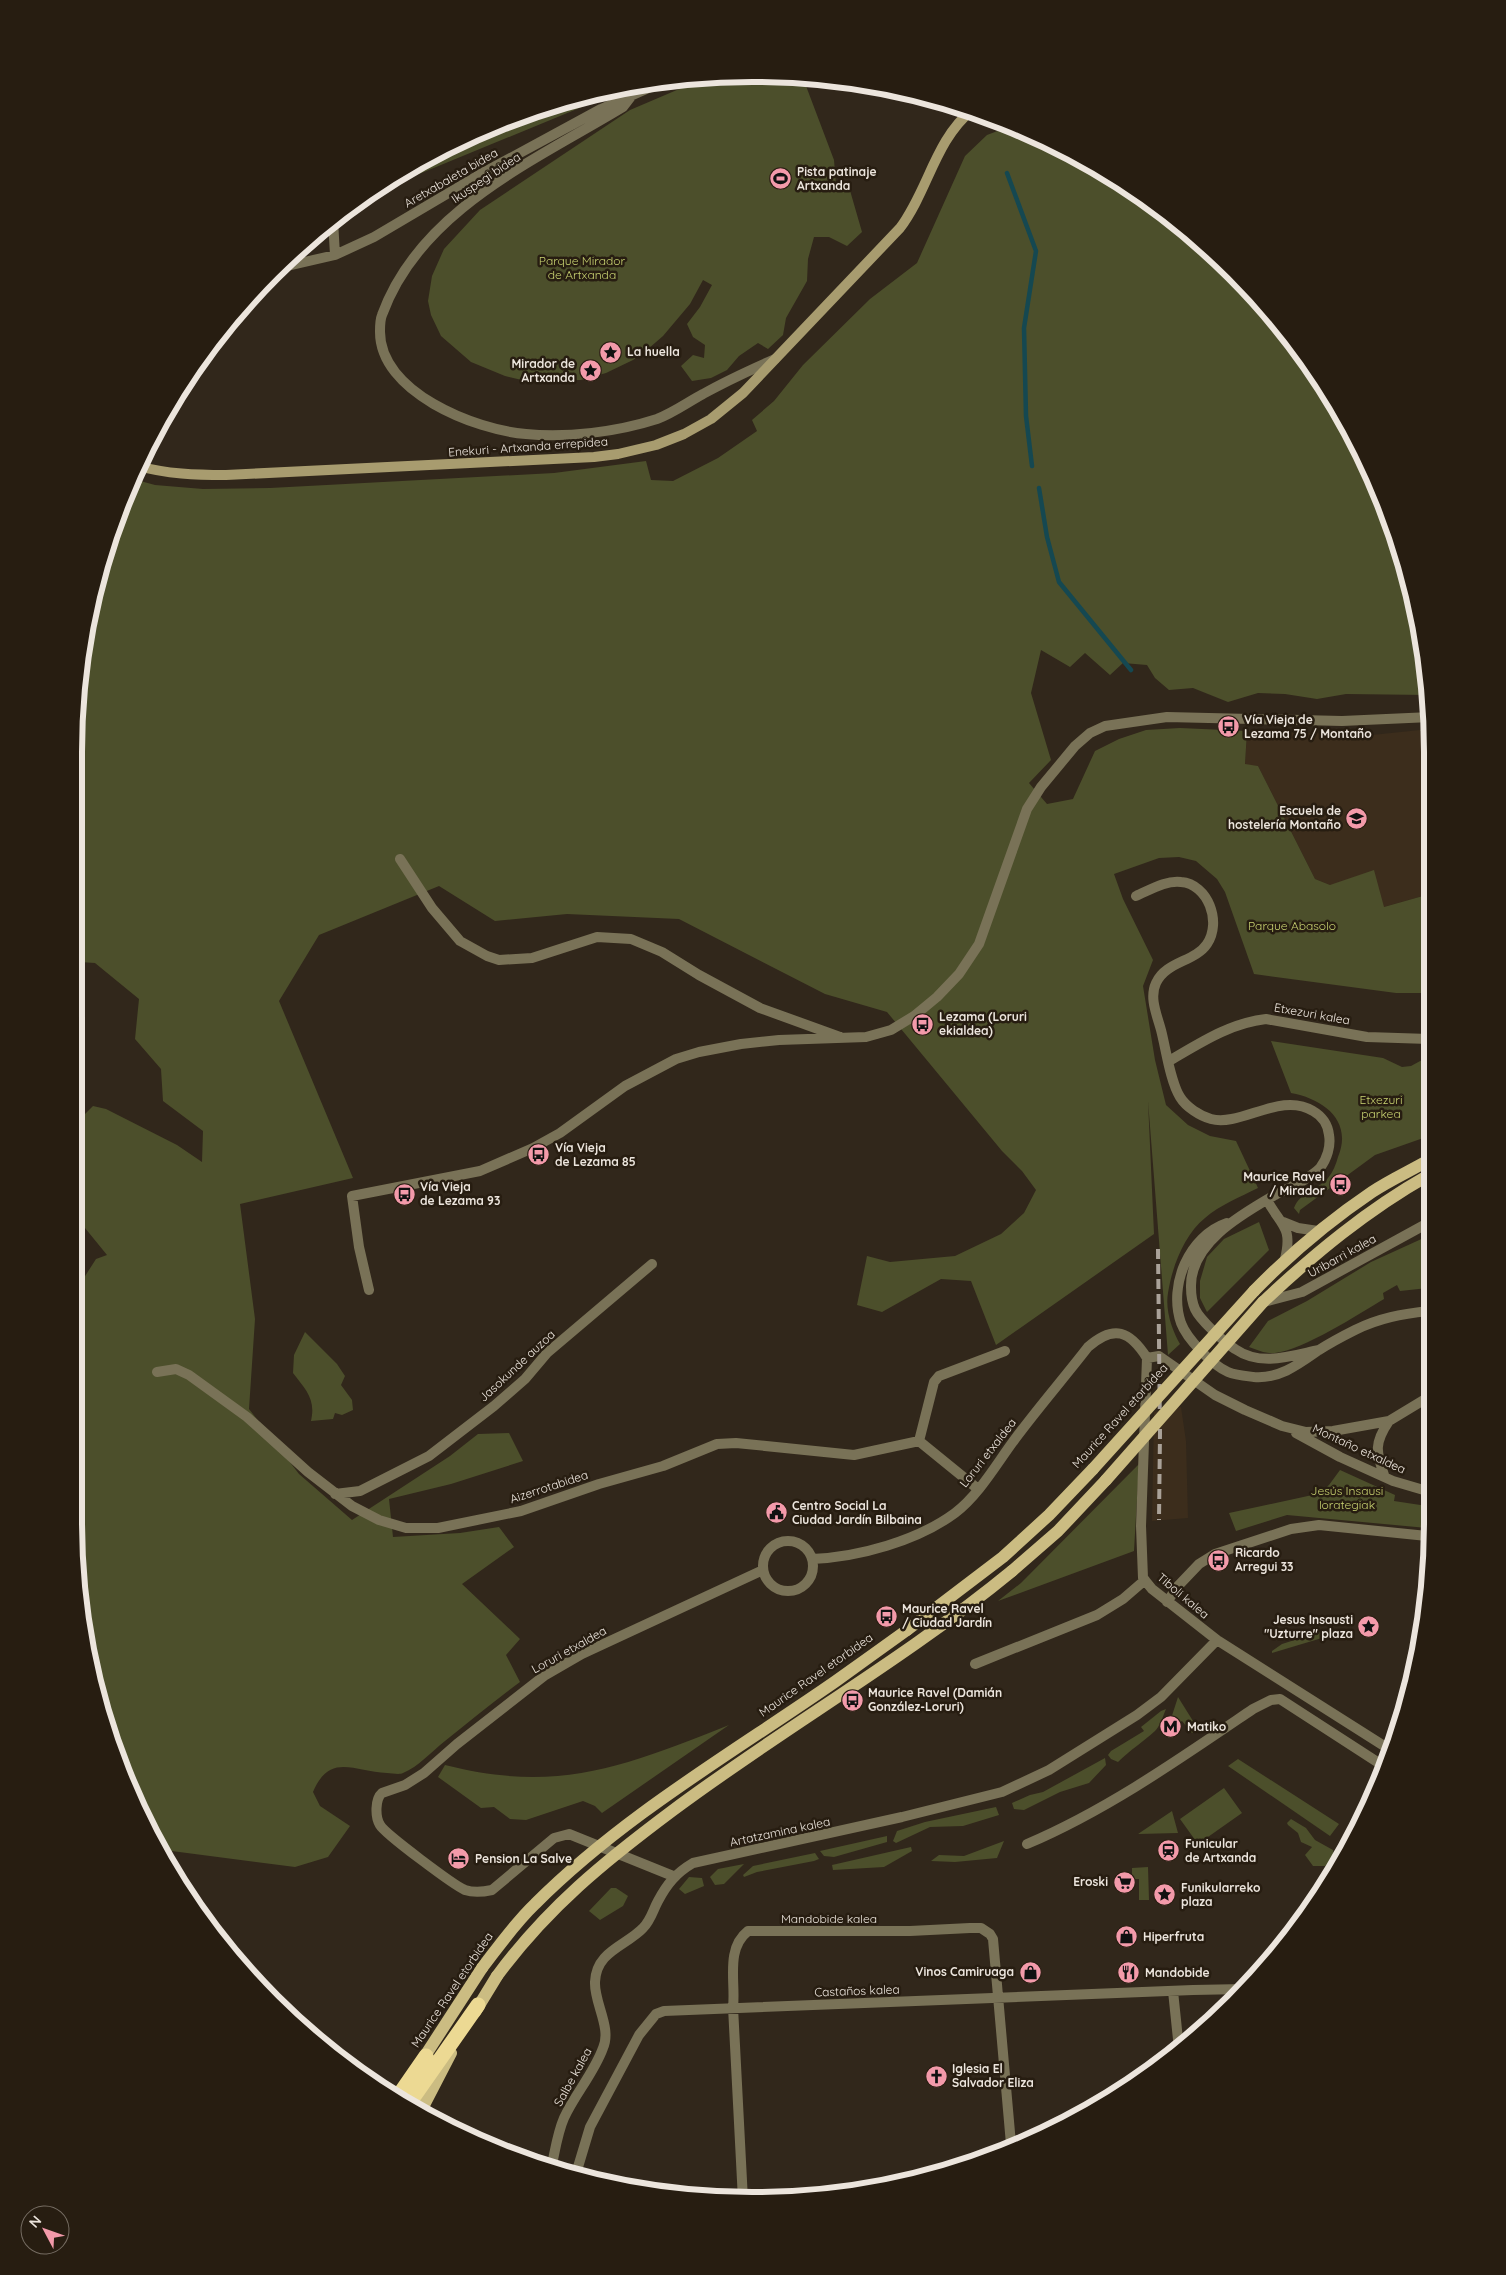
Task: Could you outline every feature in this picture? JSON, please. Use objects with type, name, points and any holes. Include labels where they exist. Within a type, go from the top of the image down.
[{"type":"highway","points":[[412,2099],[440,2062],[478,2005]]},
{"type":"highway","name":"Maurice Ravel etorbidea","points":[[401,2093],[426,2056]]},
{"type":"highway","points":[[417,2103],[440,2062]]},
{"type":"main road","name":"Maurice Ravel etorbidea","points":[[426,2056],[482,1968],[505,1938],[534,1904],[575,1866],[690,1779],[836,1681],[997,1562],[1061,1502],[1254,1291],[1285,1260],[1318,1231],[1373,1191],[1424,1163]]},
{"type":"main road","points":[[424,2106],[478,2005],[513,1954],[580,1883],[621,1850],[756,1750],[891,1660],[1012,1572],[1058,1530],[1106,1480],[1263,1302],[1332,1240],[1379,1206],[1424,1178]]},
{"type":"main road","points":[[397,2090],[426,2056]]},
{"type":"street","name":"Aretxabaleta bidea","points":[[295,264],[335,255],[374,238],[479,175],[601,109],[636,93]]},
{"type":"street","name":"Ikuspegi bidea","points":[[633,94],[623,107],[484,191],[441,226],[405,270],[390,294],[380,318],[380,340],[385,358],[397,375],[422,396],[456,416],[491,429],[526,434],[571,434],[620,428],[658,418],[732,378],[778,358]]},
{"type":"street","name":"Enekuri - Artxanda errepidea","points":[[147,468],[170,473],[226,475],[484,463],[618,454],[656,445],[684,434],[711,419],[743,393],[900,228],[917,204],[950,132],[965,117]]},
{"type":"street","points":[[334,230],[335,255]]},
{"type":"street","points":[[369,1290],[359,1247],[352,1196],[480,1171],[553,1137],[625,1086],[647,1073],[684,1056],[741,1044],[779,1040],[866,1037],[883,1033],[899,1025],[930,1004],[959,974],[979,944],[1027,809],[1058,766],[1075,746],[1090,733],[1105,726],[1167,717],[1342,720],[1422,717]]},
{"type":"street","points":[[400,859],[432,908],[460,941],[487,956],[500,960],[524,959],[597,937],[612,936],[631,939],[662,952],[699,975],[760,1008],[794,1022],[818,1027],[843,1039]]},
{"type":"street","points":[[1136,896],[1168,882],[1182,882],[1196,887],[1204,895],[1213,917],[1212,931],[1208,943],[1202,949],[1178,962],[1161,975],[1154,991],[1153,1002],[1173,1083],[1180,1097],[1188,1107],[1212,1120],[1229,1119],[1261,1110],[1298,1105],[1319,1114],[1326,1124],[1330,1146],[1321,1166],[1301,1181],[1233,1221],[1218,1226],[1201,1239],[1187,1258],[1178,1292],[1178,1311],[1185,1333],[1216,1364],[1229,1372],[1255,1377],[1293,1369],[1319,1350],[1382,1318],[1424,1312]]},
{"type":"street","name":"Etxezuri kalea","points":[[1169,1061],[1226,1030],[1250,1020],[1266,1019],[1367,1037],[1424,1039]]},
{"type":"street","points":[[1267,1200],[1283,1222],[1288,1234],[1289,1244],[1285,1260]]},
{"type":"street","points":[[1233,1221],[1200,1255],[1194,1266],[1191,1282],[1195,1309],[1234,1348],[1245,1355],[1269,1360],[1319,1350]]},
{"type":"street","points":[[1283,1222],[1298,1228],[1318,1231]]},
{"type":"street","name":"Uribarri kalea","points":[[1263,1302],[1302,1292],[1424,1225]]},
{"type":"street","name":"Jasokunde auzoa","points":[[335,1494],[360,1491],[429,1456],[494,1406],[525,1379],[547,1353],[652,1264]]},
{"type":"street","name":"Loruri etxaldea","points":[[812,1559],[847,1556],[877,1548],[938,1525],[957,1512],[978,1489],[1088,1347],[1097,1339],[1115,1332],[1128,1336],[1138,1344],[1147,1358]]},
{"type":"street","points":[[978,1489],[919,1441],[934,1382],[939,1376],[1005,1351]]},
{"type":"street","points":[[1147,1358],[1159,1356],[1198,1384],[1245,1410],[1282,1426],[1306,1432],[1333,1431],[1389,1421],[1424,1400]]},
{"type":"street","name":"Tiboli kalea","points":[[1147,1358],[1141,1526],[1142,1572],[1145,1580],[1167,1602],[1217,1640],[1385,1746]]},
{"type":"street","name":"Aizerrotabidea","points":[[157,1372],[176,1369],[189,1375],[247,1417],[335,1494],[352,1506],[379,1520],[406,1528],[438,1528],[521,1511],[599,1484],[663,1466],[717,1444],[736,1444],[854,1455],[919,1441]]},
{"type":"street","points":[[1146,1390],[1154,1398],[1182,1399],[1198,1384]]},
{"type":"street","points":[[1384,1475],[1378,1456],[1377,1443],[1389,1421]]},
{"type":"street","name":"Montaño etxaldea","points":[[1282,1426],[1340,1457],[1424,1491]]},
{"type":"street","points":[[1167,1602],[1178,1586],[1199,1564],[1215,1554],[1291,1529],[1319,1526],[1423,1536]]},
{"type":"street","points":[[783,1541],[798,1542],[809,1552],[812,1559],[812,1574],[802,1586],[796,1589],[779,1589],[772,1585],[763,1570],[763,1562],[770,1549],[783,1541]]},
{"type":"street","name":"Loruri etxaldea","points":[[673,1876],[568,1834],[554,1838],[492,1890],[480,1893],[465,1890],[391,1836],[380,1825],[377,1812],[379,1796],[405,1785],[424,1773],[464,1738],[544,1676],[582,1654],[763,1570]]},
{"type":"street","points":[[975,1664],[1097,1615],[1123,1599],[1145,1580]]},
{"type":"street","name":"Artatzamina kalea","points":[[673,1876],[693,1863],[902,1817],[1002,1792],[1049,1770],[1131,1719],[1161,1696],[1217,1640]]},
{"type":"street","points":[[1027,1844],[1052,1833],[1111,1800],[1253,1710],[1275,1699],[1280,1699],[1378,1763]]},
{"type":"street","name":"Salbe kalea","points":[[553,2162],[565,2116],[604,2047],[605,2032],[595,1981],[598,1967],[604,1957],[615,1946],[643,1928],[673,1876]]},
{"type":"street","name":"Mandobide kalea","points":[[733,2007],[735,1951],[738,1941],[748,1931],[910,1931],[980,1928],[990,1934],[993,1939],[999,1998]]},
{"type":"street","name":"Castaños kalea","points":[[577,2169],[590,2127],[639,2035],[656,2014],[664,2011],[1233,1989]]},
{"type":"street","points":[[1174,1991],[1178,2040]]},
{"type":"street","points":[[999,1998],[1011,2141]]},
{"type":"street","points":[[733,2007],[743,2192]]},
{"type":"shaded area","name":"Escuela de hostelería Montaño","points":[[1420,730],[1423,741],[1424,896],[1384,907],[1315,879],[1258,766],[1245,765],[1247,731],[1372,735]]},
{"type":"shaded area","points":[[1181,1407],[1186,1441],[1188,1518],[1152,1521],[1154,1412]]},
{"type":"green space","name":"Parque Mirador de Artxanda","points":[[753,82],[806,85],[834,160],[836,185],[849,187],[862,232],[847,246],[829,237],[814,237],[808,259],[807,281],[786,318],[783,335],[768,349],[758,343],[739,356],[727,370],[711,378],[692,381],[681,366],[693,355],[704,358],[705,345],[693,337],[687,324],[700,307],[712,285],[703,280],[690,304],[663,336],[633,360],[606,373],[581,380],[526,381],[505,376],[471,362],[441,336],[431,315],[428,301],[432,276],[444,249],[480,210],[630,110],[686,86]]},
{"type":"green space","points":[[596,101],[405,180],[456,152],[496,134],[537,118]]},
{"type":"green space","name":"Parque Abasolo","points":[[1000,130],[1010,134],[1050,152],[1126,195],[1195,249],[1227,279],[1285,345],[1311,380],[1334,418],[1354,456],[1388,537],[1401,579],[1411,622],[1421,695],[1346,694],[1317,699],[1285,694],[1258,693],[1228,702],[1193,688],[1169,690],[1155,678],[1147,665],[1123,663],[1110,675],[1085,653],[1070,667],[1041,650],[1031,693],[1051,760],[1029,783],[1047,804],[1073,799],[1095,751],[1119,739],[1146,730],[1180,728],[1247,731],[1245,764],[1258,766],[1315,879],[1330,885],[1374,870],[1384,907],[1424,896],[1424,993],[1396,993],[1254,974],[1225,892],[1217,879],[1196,861],[1179,857],[1159,858],[1114,874],[1123,899],[1153,960],[1143,986],[1155,1060],[1166,1105],[1188,1125],[1210,1136],[1236,1141],[1258,1188],[1211,1213],[1198,1225],[1185,1242],[1176,1262],[1167,1299],[1170,1320],[1180,1344],[1168,1355],[1148,1101],[1154,1234],[996,1345],[971,1281],[941,1279],[882,1312],[857,1305],[867,1256],[890,1262],[955,1256],[1001,1234],[1024,1213],[1036,1190],[887,1012],[825,994],[679,919],[567,914],[495,921],[439,886],[319,935],[279,1001],[353,1178],[240,1204],[255,1319],[249,1409],[299,1474],[352,1520],[450,1456],[478,1434],[509,1433],[523,1461],[451,1484],[389,1499],[393,1537],[460,1533],[499,1527],[514,1547],[462,1584],[520,1639],[506,1655],[520,1682],[419,1763],[403,1773],[375,1772],[344,1767],[335,1768],[327,1772],[313,1792],[320,1806],[350,1826],[328,1857],[295,1867],[169,1851],[134,1779],[118,1738],[105,1696],[88,1610],[82,1522],[82,1281],[96,1259],[107,1255],[85,1228],[82,1236],[82,1120],[93,1106],[106,1109],[177,1145],[202,1162],[203,1131],[163,1101],[161,1069],[135,1039],[139,999],[95,963],[82,962],[82,753],[88,665],[105,579],[118,537],[141,481],[155,485],[203,489],[270,488],[554,473],[646,461],[651,480],[673,481],[718,458],[757,431],[752,420],[774,401],[803,365],[870,299],[917,263],[965,156],[987,135]]},
{"type":"green space","name":"Etxezuri parkea","points":[[1271,1041],[1383,1058],[1402,1067],[1411,1066],[1424,1060],[1424,1138],[1375,1155],[1300,1210],[1299,1214],[1294,1208],[1300,1198],[1324,1182],[1333,1171],[1342,1144],[1342,1133],[1332,1114],[1324,1106],[1314,1100],[1291,1093]]},
{"type":"green space","points":[[1259,1222],[1269,1250],[1207,1312],[1200,1298],[1200,1281],[1207,1257],[1224,1239]]},
{"type":"green space","points":[[1424,1238],[1424,1288],[1400,1291],[1397,1285],[1383,1293],[1384,1299],[1315,1339],[1287,1350],[1268,1353],[1249,1347],[1268,1321],[1307,1301],[1371,1262]]},
{"type":"green space","points":[[305,1332],[337,1364],[345,1376],[341,1385],[352,1400],[353,1410],[342,1415],[335,1413],[333,1419],[311,1421],[312,1407],[309,1395],[293,1373],[294,1355]]},
{"type":"green space","points":[[1139,1464],[1134,1551],[998,1601],[1021,1583]]},
{"type":"green space","name":"Jesús Insausi lorategiak","points":[[1340,1470],[1395,1495],[1394,1501],[1424,1506],[1424,1528],[1287,1515],[1236,1531],[1229,1513],[1317,1494],[1329,1485]]},
{"type":"green space","points":[[1323,1631],[1326,1635],[1322,1638],[1272,1653],[1282,1644]]},
{"type":"green space","points":[[1178,1697],[1198,1729],[1192,1733],[1182,1721],[1168,1728]]},
{"type":"green space","points":[[1166,1709],[1155,1731],[1118,1762],[1111,1759],[1108,1755],[1111,1751],[1144,1731],[1141,1727]]},
{"type":"green space","points":[[729,1725],[602,1813],[595,1806],[583,1801],[526,1820],[510,1819],[494,1807],[481,1808],[438,1777],[445,1765],[486,1773],[523,1777],[558,1776],[591,1771],[657,1753]]},
{"type":"green space","points":[[1105,1758],[1106,1765],[1089,1783],[1060,1792],[1024,1810],[1014,1809],[1012,1803],[1030,1795],[1043,1792]]},
{"type":"green space","points":[[1238,1759],[1339,1824],[1330,1836],[1228,1766]]},
{"type":"green space","points":[[1224,1788],[1242,1813],[1198,1844],[1180,1819]]},
{"type":"green space","points":[[996,1807],[999,1815],[963,1826],[930,1827],[896,1843],[893,1841],[897,1831],[925,1822]]},
{"type":"green space","points":[[1172,1811],[1178,1833],[1138,1834]]},
{"type":"green space","points":[[1291,1819],[1306,1828],[1315,1840],[1333,1850],[1334,1856],[1331,1863],[1325,1866],[1313,1866],[1305,1855],[1312,1847],[1301,1842],[1298,1833],[1287,1823]]},
{"type":"green space","points":[[887,1836],[887,1842],[834,1857],[824,1856],[820,1851]]},
{"type":"green space","points":[[1004,1841],[997,1858],[955,1862],[931,1861],[939,1855],[964,1856]]},
{"type":"green space","points":[[911,1847],[912,1851],[884,1867],[833,1870],[832,1865]]},
{"type":"green space","points":[[815,1853],[819,1859],[814,1861],[757,1872],[744,1877],[743,1875],[753,1866]]},
{"type":"green space","points":[[744,1864],[724,1884],[715,1885],[710,1877],[718,1869]]},
{"type":"green space","points":[[1148,1867],[1149,1900],[1139,1900],[1139,1879],[1132,1879],[1132,1868]]},
{"type":"green space","points":[[689,1877],[702,1878],[704,1886],[685,1894],[679,1889]]},
{"type":"green space","points":[[611,1888],[616,1888],[628,1896],[623,1906],[600,1920],[589,1911]]},
{"type":"waterway","points":[[1007,173],[1036,251],[1024,328],[1026,416],[1032,466]]},
{"type":"waterway","points":[[1039,488],[1047,537],[1059,582],[1131,670]]},
{"type":"railway","points":[[1158,1249],[1159,1520]]},
{"type":"place","name":"Pista patinaje Artxanda","points":[[781,179]]},
{"type":"place","name":"La huella","points":[[611,352]]},
{"type":"place","name":"Mirador de Artxanda","points":[[591,371]]},
{"type":"place","name":"Vía Vieja de Lezama 75 / Montaño","points":[[1228,727]]},
{"type":"place","name":"Escuela de hostelería Montaño","points":[[1357,818]]},
{"type":"place","name":"Lezama (Loruri ekialdea)","points":[[923,1024]]},
{"type":"place","name":"Vía Vieja de Lezama 85","points":[[539,1155]]},
{"type":"place","name":"Maurice Ravel / Mirador","points":[[1341,1184]]},
{"type":"place","name":"Vía Vieja de Lezama 93","points":[[404,1194]]},
{"type":"place","name":"Centro Social La Ciudad Jardín Bilbaina","points":[[776,1513]]},
{"type":"place","name":"Ricardo Arregui 33","points":[[1219,1560]]},
{"type":"place","name":"Maurice Ravel / Ciudad Jardín","points":[[886,1616]]},
{"type":"place","name":"Jesus Insausti \"Uzturre\" plaza","points":[[1369,1627]]},
{"type":"place","name":"Maurice Ravel (Damián González-Loruri)","points":[[852,1700]]},
{"type":"place","name":"Matiko","points":[[1171,1727]]},
{"type":"place","name":"Funicular de Artxanda","points":[[1169,1851]]},
{"type":"place","name":"Pension La Salve","points":[[459,1859]]},
{"type":"place","name":"Eroski","points":[[1124,1882]]},
{"type":"place","name":"Funikularreko plaza","points":[[1165,1895]]},
{"type":"place","name":"Hiperfruta","points":[[1127,1937]]},
{"type":"place","name":"Vinos Camiruaga","points":[[1030,1972]]},
{"type":"place","name":"Mandobide","points":[[1129,1973]]},
{"type":"place","name":"Iglesia El Salvador Eliza","points":[[936,2076]]}]
